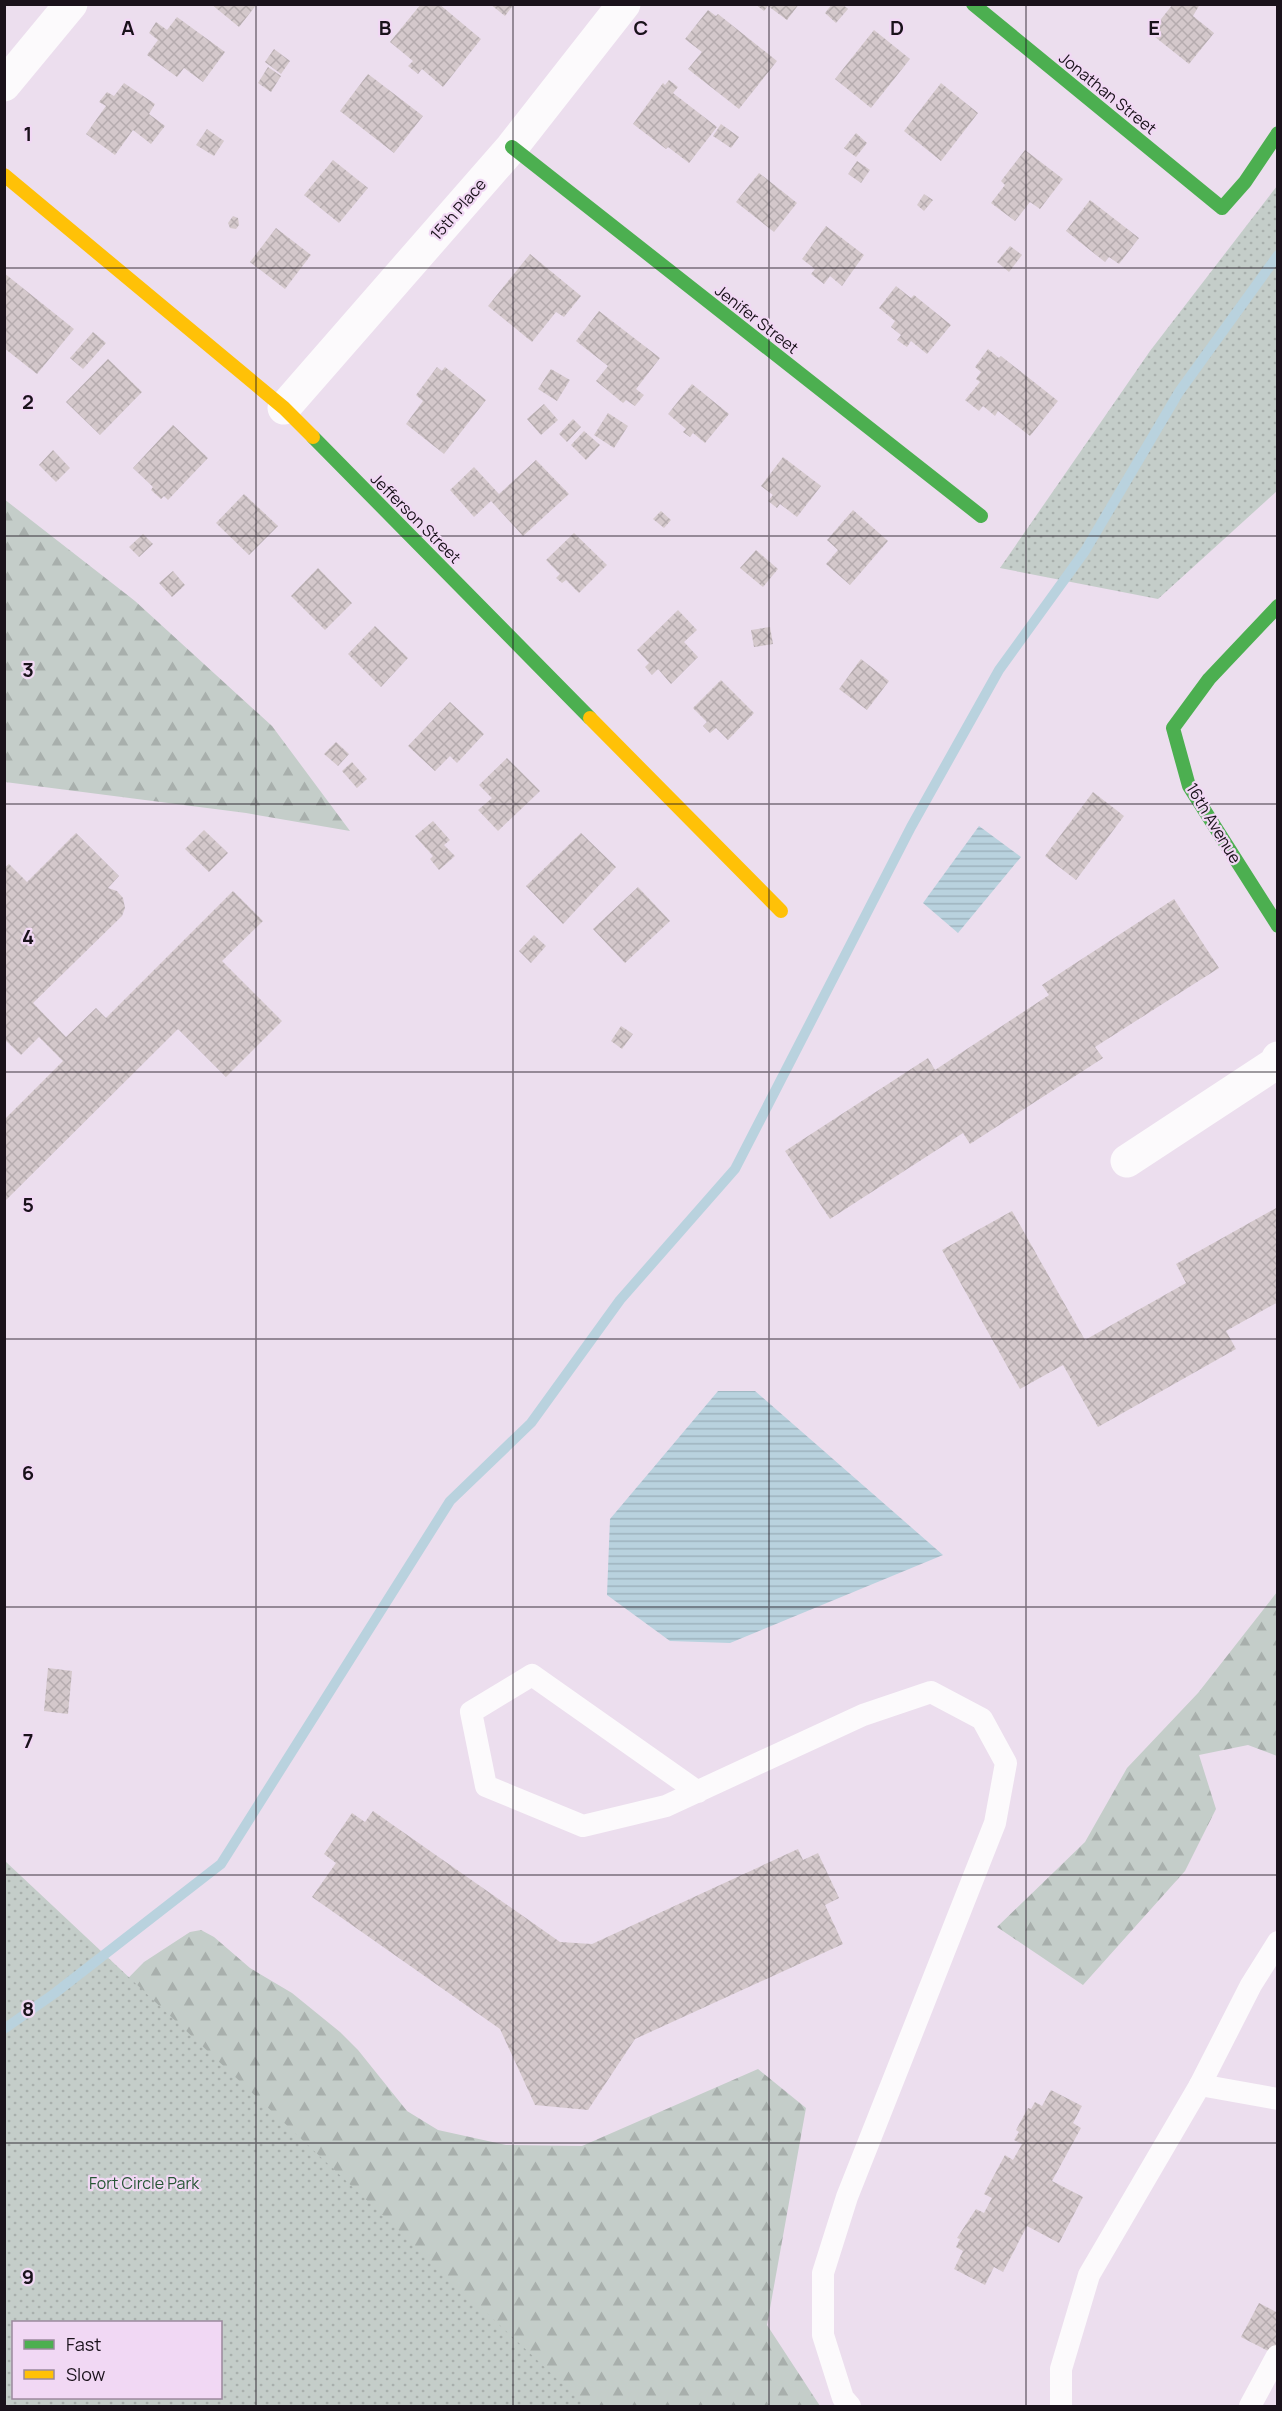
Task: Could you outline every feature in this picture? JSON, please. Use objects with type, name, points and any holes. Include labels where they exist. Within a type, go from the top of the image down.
[{"type":"street","points":[[4,85],[71,4]]},
{"type":"street","name":"15th Place","points":[[284,408],[512,147],[624,4]]},
{"type":"street","name":"Jonathan Street","points":[[973,4],[1222,208],[1245,182],[1278,134]]},
{"type":"street","name":"Jenifer Street","points":[[512,147],[981,516]]},
{"type":"street","name":"Jefferson Street","points":[[4,175],[284,408],[781,911]]},
{"type":"street","name":"16th Avenue","points":[[1278,606],[1208,679],[1189,702],[1173,728],[1189,786],[1278,926]]},
{"type":"street","points":[[1127,1161],[1276,1063],[1278,1058]]},
{"type":"lane","points":[[698,1792],[532,1675],[471,1712],[486,1786],[583,1826],[666,1806],[698,1792],[864,1715],[931,1692],[982,1719],[1006,1763],[995,1822],[864,2152],[823,2273],[823,2335],[843,2398],[850,2406]]},
{"type":"lane","points":[[1061,2406],[1061,2369],[1089,2275],[1200,2085],[1251,1985],[1278,1941]]},
{"type":"lane","points":[[1200,2085],[1278,2099]]},
{"type":"lane","points":[[1250,2406],[1278,2356]]},
{"type":"green space","points":[[1277,186],[1277,491],[1158,599],[1000,568],[1150,351]]},
{"type":"green space","points":[[4,499],[135,601],[272,726],[350,831],[246,813],[5,782]]},
{"type":"green space","points":[[1277,1592],[1277,1756],[1248,1745],[1199,1755],[1216,1809],[1185,1871],[1083,1985],[997,1927],[1085,1842],[1127,1768],[1198,1693]]},
{"type":"green space","name":"Fort Circle Park","points":[[5,1861],[586,2406],[5,2406]]},
{"type":"green space","points":[[201,1930],[214,1937],[250,1968],[292,1993],[340,2032],[358,2050],[407,2111],[438,2130],[506,2145],[582,2146],[758,2069],[806,2108],[767,2325],[820,2406],[5,2406],[4,2083],[91,2016],[144,1962],[190,1932]]},
{"type":"water","points":[[979,826],[1021,857],[958,933],[923,903]]},
{"type":"water","points":[[718,1391],[755,1391],[943,1555],[730,1643],[670,1641],[607,1595],[610,1519]]},
{"type":"building","points":[[211,4],[257,4],[239,27]]},
{"type":"building","points":[[421,4],[439,4],[481,39],[443,87],[422,69],[418,74],[408,66],[413,61],[390,42]]},
{"type":"building","points":[[490,4],[514,4],[505,16]]},
{"type":"building","points":[[755,4],[799,4],[787,20],[768,6],[764,11]]},
{"type":"building","points":[[832,4],[842,4],[848,9],[836,23],[825,13]]},
{"type":"building","points":[[1173,4],[1200,4],[1193,16],[1214,33],[1189,64],[1150,33]]},
{"type":"building","points":[[708,10],[716,16],[718,14],[777,61],[739,109],[688,69],[702,52],[685,39]]},
{"type":"building","points":[[177,17],[225,52],[203,82],[184,68],[177,77],[147,55],[158,40],[149,33],[156,22],[167,30]]},
{"type":"building","points":[[874,30],[910,59],[871,108],[835,79]]},
{"type":"building","points":[[274,49],[290,61],[281,74],[265,62]]},
{"type":"building","points":[[268,67],[281,76],[271,92],[258,83]]},
{"type":"building","points":[[368,74],[423,116],[394,153],[340,111]]},
{"type":"building","points":[[669,80],[678,87],[673,93],[717,127],[689,163],[633,124],[663,83],[665,85]]},
{"type":"building","points":[[124,83],[155,104],[149,114],[165,126],[151,144],[133,130],[115,155],[86,134],[106,106],[99,102],[107,92],[114,96]]},
{"type":"building","points":[[941,83],[978,113],[941,161],[904,131]]},
{"type":"building","points":[[721,124],[739,137],[731,148],[713,136]]},
{"type":"building","points":[[207,129],[224,141],[214,156],[196,145]]},
{"type":"building","points":[[856,133],[867,143],[856,157],[844,148]]},
{"type":"building","points":[[1025,150],[1063,179],[1040,209],[1030,202],[1015,221],[991,203],[1005,185],[1001,181]]},
{"type":"building","points":[[333,160],[368,188],[339,223],[304,195]]},
{"type":"building","points":[[857,161],[870,170],[861,183],[848,174]]},
{"type":"building","points":[[759,173],[797,203],[774,232],[736,202]]},
{"type":"building","points":[[924,194],[933,200],[924,211],[917,205]]},
{"type":"building","points":[[1090,200],[1139,238],[1119,264],[1109,257],[1105,262],[1066,231]]},
{"type":"building","points":[[233,216],[238,218],[239,225],[236,229],[230,228],[228,223]]},
{"type":"building","points":[[826,226],[864,255],[842,286],[830,276],[824,284],[811,274],[815,269],[802,259]]},
{"type":"building","points":[[276,228],[311,255],[285,289],[250,262]]},
{"type":"building","points":[[1010,246],[1022,255],[1009,272],[997,262]]},
{"type":"building","points":[[530,254],[581,296],[564,317],[556,312],[532,342],[488,306]]},
{"type":"building","points":[[4,273],[74,329],[37,374],[4,348]]},
{"type":"building","points":[[896,286],[911,298],[914,295],[951,325],[927,354],[911,341],[907,347],[897,340],[901,335],[891,327],[895,321],[879,308]]},
{"type":"building","points":[[599,311],[660,358],[636,389],[644,395],[635,406],[626,400],[623,403],[596,381],[608,366],[576,341]]},
{"type":"building","points":[[93,332],[106,343],[83,369],[70,358]]},
{"type":"building","points":[[988,349],[999,358],[1001,356],[1058,401],[1030,436],[998,411],[995,416],[983,406],[979,411],[965,400],[980,382],[976,379],[981,372],[975,367]]},
{"type":"building","points":[[108,359],[142,392],[100,435],[66,402]]},
{"type":"building","points":[[437,367],[442,371],[445,367],[486,400],[444,454],[406,424],[423,401],[416,395]]},
{"type":"building","points":[[551,369],[570,380],[557,401],[538,389]]},
{"type":"building","points":[[692,384],[729,414],[705,443],[693,433],[690,437],[683,432],[686,429],[668,414]]},
{"type":"building","points":[[544,404],[558,420],[541,435],[527,419]]},
{"type":"building","points":[[608,413],[628,426],[614,448],[594,435]]},
{"type":"building","points":[[573,419],[581,427],[567,442],[559,434]]},
{"type":"building","points":[[173,425],[208,458],[168,500],[164,496],[161,499],[151,490],[153,487],[133,468]]},
{"type":"building","points":[[584,431],[600,445],[586,460],[571,445]]},
{"type":"building","points":[[53,450],[70,468],[56,482],[39,465]]},
{"type":"building","points":[[783,457],[821,486],[797,517],[780,504],[777,508],[768,501],[773,495],[761,486]]},
{"type":"building","points":[[536,460],[569,494],[523,536],[491,501],[474,517],[450,490],[474,467],[499,494]]},
{"type":"building","points":[[244,494],[278,526],[249,555],[216,523]]},
{"type":"building","points":[[853,510],[888,541],[850,585],[826,564],[838,550],[827,540]]},
{"type":"building","points":[[661,511],[671,520],[664,528],[653,519]]},
{"type":"building","points":[[574,533],[607,565],[579,593],[566,580],[562,583],[556,578],[560,574],[546,560]]},
{"type":"building","points":[[143,534],[153,544],[139,557],[129,547]]},
{"type":"building","points":[[756,550],[778,569],[763,587],[740,568]]},
{"type":"building","points":[[318,568],[352,603],[325,630],[291,596]]},
{"type":"building","points":[[173,571],[185,585],[172,597],[159,583]]},
{"type":"building","points":[[678,610],[697,630],[684,642],[698,657],[671,684],[658,669],[652,675],[645,667],[649,663],[637,650]]},
{"type":"building","points":[[375,626],[408,658],[381,687],[348,654]]},
{"type":"building","points":[[770,627],[773,644],[754,647],[751,630]]},
{"type":"building","points":[[861,659],[889,681],[867,710],[839,689]]},
{"type":"building","points":[[721,680],[754,713],[728,740],[716,728],[710,733],[703,726],[707,722],[693,708]]},
{"type":"building","points":[[450,702],[484,734],[457,763],[450,756],[435,771],[408,746]]},
{"type":"building","points":[[336,742],[349,754],[338,766],[324,754]]},
{"type":"building","points":[[507,758],[540,791],[498,831],[478,810],[492,798],[479,785]]},
{"type":"building","points":[[352,762],[367,779],[357,788],[342,771]]},
{"type":"building","points":[[1093,792],[1124,816],[1076,880],[1045,856]]},
{"type":"building","points":[[433,821],[450,840],[444,845],[455,856],[439,870],[430,859],[433,856],[415,836]]},
{"type":"building","points":[[204,830],[228,853],[209,872],[185,849]]},
{"type":"building","points":[[76,833],[119,876],[108,888],[117,891],[123,898],[125,908],[122,916],[33,1003],[66,1037],[96,1008],[106,1018],[233,891],[263,921],[222,961],[282,1021],[226,1077],[178,1029],[4,1202],[4,1120],[63,1061],[39,1037],[21,1055],[4,1039],[4,868],[9,864],[27,882]]},
{"type":"building","points":[[581,833],[616,867],[563,924],[526,886]]},
{"type":"building","points":[[638,887],[670,921],[625,963],[593,929]]},
{"type":"building","points":[[1174,899],[1219,968],[1095,1047],[1103,1058],[970,1144],[963,1133],[830,1219],[785,1151],[928,1058],[935,1070],[1049,995],[1042,985]]},
{"type":"building","points":[[534,935],[546,946],[531,963],[519,951]]},
{"type":"building","points":[[621,1026],[633,1034],[622,1049],[611,1041]]},
{"type":"building","points":[[1278,1207],[1278,1302],[1226,1331],[1236,1349],[1098,1427],[1063,1365],[1020,1389],[942,1250],[1012,1211],[1085,1340],[1186,1283],[1176,1264]]},
{"type":"building","points":[[48,1668],[72,1671],[68,1714],[44,1711]]},
{"type":"building","points":[[373,1811],[560,1942],[592,1944],[798,1849],[803,1860],[818,1853],[839,1898],[825,1905],[843,1944],[635,2039],[588,2110],[535,2105],[500,2029],[312,1897],[336,1863],[324,1854],[352,1813],[365,1822]]},
{"type":"building","points":[[1051,2090],[1082,2106],[1073,2123],[1081,2128],[1052,2181],[1083,2197],[1059,2243],[1027,2226],[1003,2272],[994,2267],[985,2285],[954,2269],[963,2251],[956,2247],[960,2239],[957,2238],[976,2209],[984,2213],[992,2198],[984,2194],[1005,2155],[1013,2160],[1022,2144],[1014,2140],[1019,2132],[1016,2130],[1028,2108],[1031,2109],[1035,2102],[1042,2106]]},
{"type":"building","points":[[1259,2303],[1278,2313],[1278,2356],[1241,2337]]},
{"type":"waterway","points":[[4,2029],[55,1993],[221,1864],[450,1501],[531,1423],[620,1300],[735,1169],[911,827],[999,670],[1085,551],[1179,392],[1278,255]]},
{"type":"traffic: fast","points":[[973,4],[1222,208],[1245,182],[1278,133]]},
{"type":"traffic: fast","points":[[512,147],[981,516]]},
{"type":"traffic: fast","points":[[313,437],[590,718]]},
{"type":"traffic: fast","points":[[1278,606],[1209,679],[1173,728],[1189,786],[1278,926]]},
{"type":"traffic: slow","points":[[4,175],[284,408],[313,437]]},
{"type":"traffic: slow","points":[[590,718],[781,911]]}]
